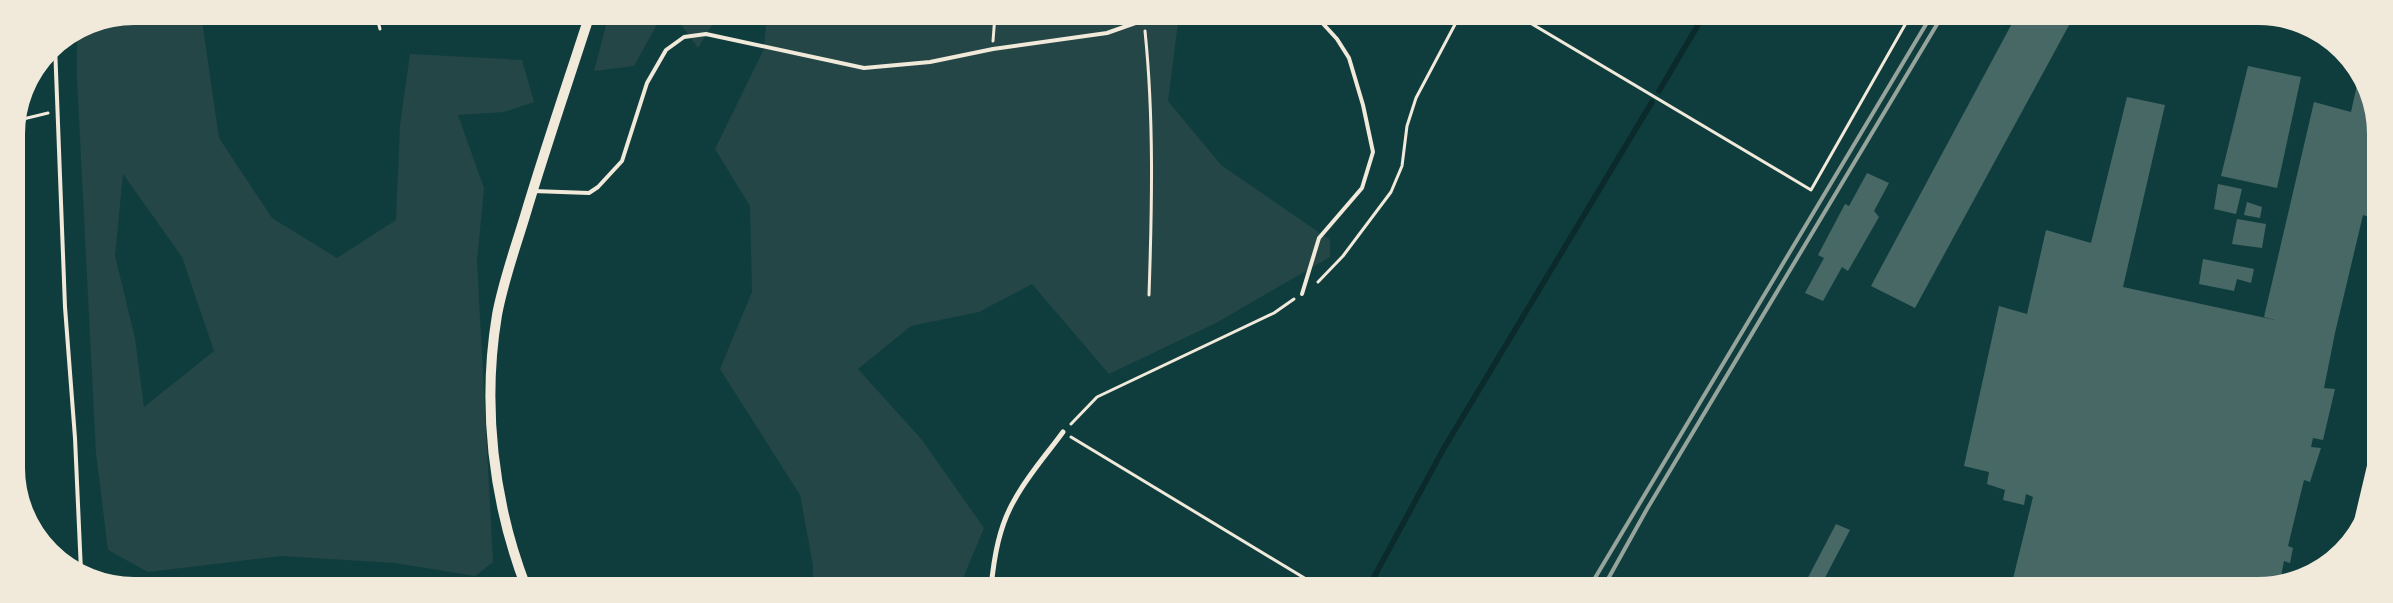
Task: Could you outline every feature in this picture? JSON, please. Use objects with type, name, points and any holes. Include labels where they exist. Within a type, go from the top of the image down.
[{"type":"main road","points":[[524,580],[502,506],[494,459],[490,401],[492,353],[498,314],[532,191],[587,23]]},
{"type":"street","points":[[991,580],[1001,531],[1015,499],[1063,432]]},
{"type":"street","points":[[2355,526],[2370,464]]},
{"type":"lane","points":[[1302,294],[1319,238],[1362,188],[1373,152],[1364,105],[1349,58],[1337,39],[1322,22]]},
{"type":"lane","points":[[532,191],[589,193],[598,187],[622,161],[647,83],[666,50],[684,38],[706,34],[864,68],[930,62],[992,49],[1107,33],[1134,23]]},
{"type":"lane","points":[[55,55],[59,111],[65,307],[76,438],[81,567]]},
{"type":"path","points":[[1308,580],[1063,432],[1096,397],[1274,313],[1313,287],[1343,256],[1391,192],[1402,166],[1407,126],[1416,98],[1456,22]]},
{"type":"path","points":[[1528,22],[1810,190],[1906,22]]},
{"type":"path","points":[[378,23],[380,30]]},
{"type":"path","points":[[992,49],[994,23]]},
{"type":"path","points":[[1143,23],[1150,80],[1152,182],[1149,295]]},
{"type":"path","points":[[23,119],[59,111]]},
{"type":"shaded area","points":[[127,23],[202,23],[219,138],[272,218],[337,258],[396,220],[400,125],[410,54],[522,60],[534,102],[504,112],[458,115],[484,188],[477,261],[493,562],[475,576],[395,563],[281,556],[148,572],[108,550],[96,453],[77,79],[77,38],[91,31]],"holes":[[[123,174],[182,257],[214,351],[144,407],[135,338],[115,256]]]},
{"type":"shaded area","points":[[607,23],[658,23],[634,66],[594,71]]},
{"type":"shaded area","points":[[679,23],[714,23],[698,48]]},
{"type":"shaded area","points":[[766,23],[1178,23],[1168,101],[1221,165],[1330,240],[1330,257],[1216,323],[1109,374],[1032,284],[979,312],[911,326],[858,369],[922,440],[984,528],[962,580],[813,580],[813,565],[800,495],[720,369],[752,292],[750,206],[715,149],[764,49]]},
{"type":"building","points":[[2013,22],[2071,22],[1915,308],[1871,286]]},
{"type":"building","points":[[2248,66],[2301,77],[2277,188],[2221,176]]},
{"type":"building","points":[[2358,82],[2367,105],[2370,120],[2370,217],[2363,215],[2335,333],[2324,388],[2335,389],[2323,440],[2313,438],[2311,447],[2321,448],[2310,482],[2304,480],[2288,546],[2293,548],[2290,563],[2284,561],[2281,578],[2266,580],[2013,580],[2033,497],[2026,494],[2024,505],[2003,500],[2005,490],[1987,484],[1989,472],[1964,466],[1999,306],[2027,314],[2046,230],[2091,243],[2127,97],[2165,105],[2123,287],[2275,320],[2264,317],[2314,102],[2351,112]]},
{"type":"building","points":[[1867,173],[1889,183],[1874,211],[1879,217],[1848,271],[1842,267],[1823,301],[1805,293],[1824,258],[1818,255],[1845,204],[1849,206]]},
{"type":"building","points":[[2218,184],[2242,189],[2236,214],[2214,209]]},
{"type":"building","points":[[2247,202],[2262,207],[2260,218],[2244,215]]},
{"type":"building","points":[[2237,219],[2266,224],[2262,248],[2232,244]]},
{"type":"building","points":[[2203,259],[2254,269],[2251,283],[2237,279],[2234,291],[2199,284]]},
{"type":"building","points":[[1836,524],[1850,530],[1824,580],[1807,580]]},
{"type":"waterway","points":[[1659,91],[1700,22]]},
{"type":"waterway","points":[[1372,580],[1444,448],[1652,102]]},
{"type":"railway","points":[[1594,580],[1927,22]]},
{"type":"railway","points":[[1607,580],[1647,509],[1938,22]]}]
